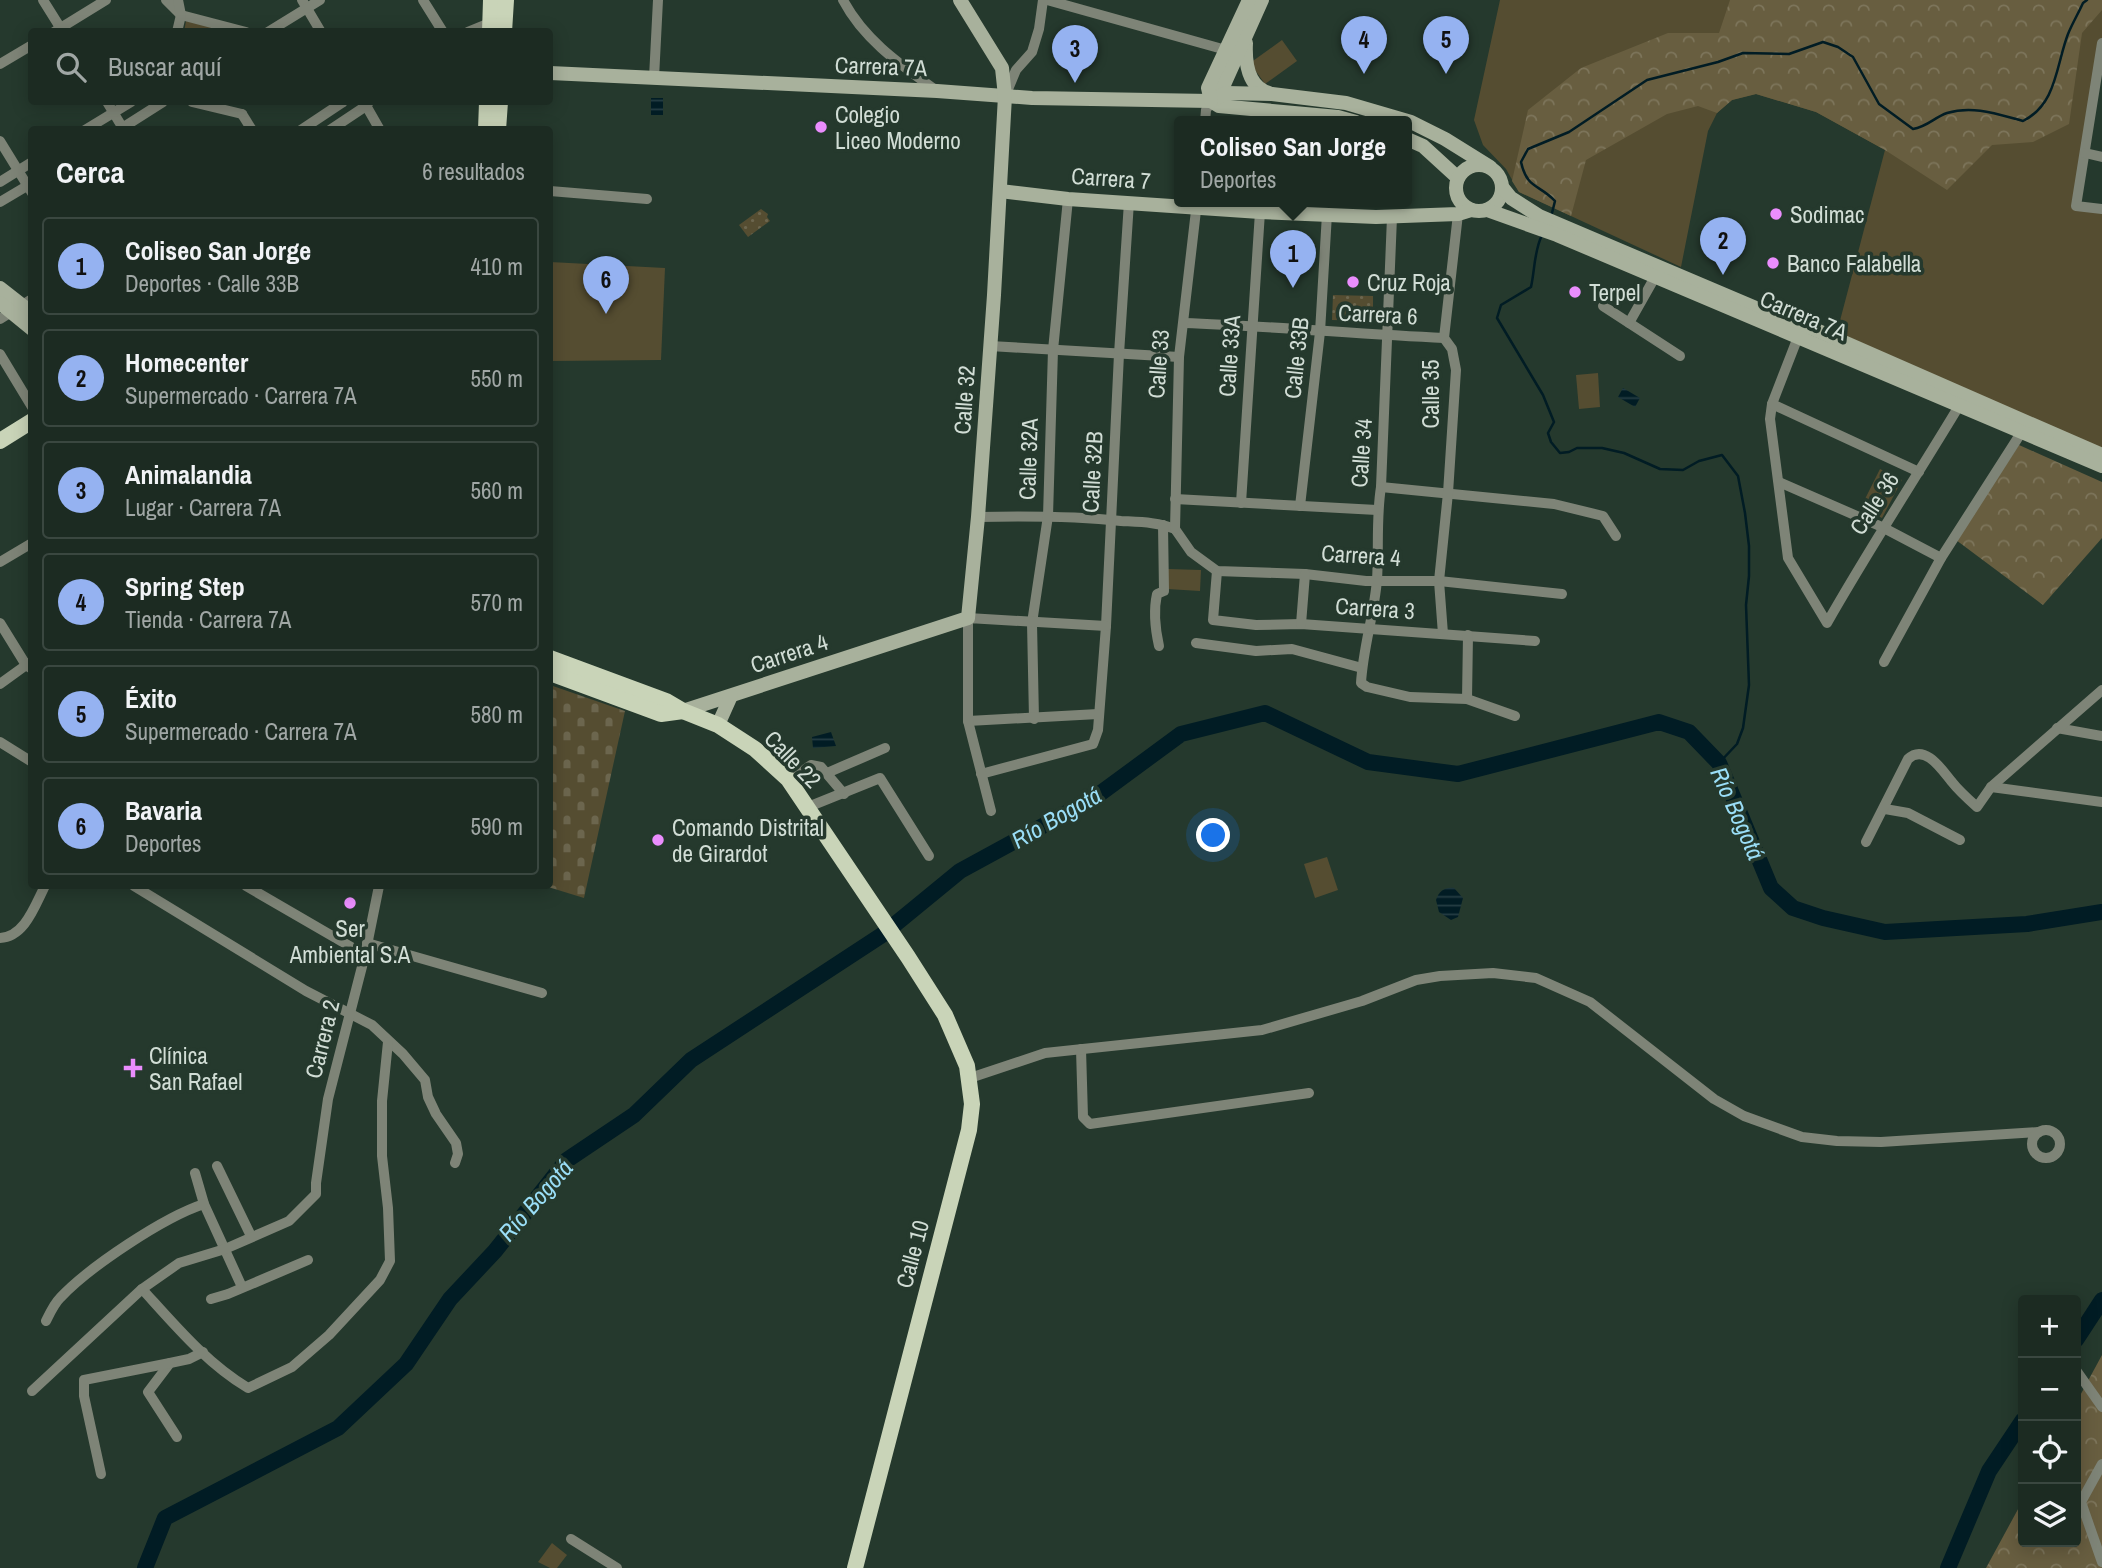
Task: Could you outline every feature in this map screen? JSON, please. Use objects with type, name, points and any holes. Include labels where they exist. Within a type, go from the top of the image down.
[{"type":"main road","points":[[491,0],[495,28]]},
{"type":"main road","points":[[495,28],[506,0]]},
{"type":"main road","points":[[486,126],[487,105]]},
{"type":"main road","points":[[498,126],[500,105]]},
{"type":"main road","points":[[0,441],[28,424]]},
{"type":"main road","name":"Calle 22","points":[[553,659],[666,701],[718,725],[771,763],[788,779],[808,807],[910,959]]},
{"type":"main road","name":"Calle 22","points":[[553,674],[661,714],[683,711]]},
{"type":"main road","name":"Calle 10","points":[[855,1568],[969,1130],[972,1104],[967,1066],[945,1015],[910,959]]},
{"type":"street","points":[[43,0],[58,28]]},
{"type":"street","points":[[62,28],[106,0]]},
{"type":"street","points":[[166,0],[181,15],[231,28]]},
{"type":"street","points":[[178,0],[181,15],[178,28]]},
{"type":"street","points":[[273,28],[304,4],[320,0]]},
{"type":"street","points":[[423,0],[440,28]]},
{"type":"street","points":[[654,78],[658,0]]},
{"type":"street","points":[[843,0],[850,14],[877,45],[937,91]]},
{"type":"street","name":"Calle 32","points":[[960,0],[1002,68],[1005,96],[978,517],[968,618],[968,721],[991,811]]},
{"type":"street","points":[[1005,96],[1016,71],[1032,52],[1045,0],[1226,50]]},
{"type":"street","points":[[1211,101],[1208,88],[1249,0]]},
{"type":"street","points":[[1206,116],[1211,101],[1223,87],[1262,0]]},
{"type":"street","points":[[304,4],[319,28]]},
{"type":"street","points":[[1246,37],[1247,65],[1251,78],[1260,90],[1277,95]]},
{"type":"street","points":[[2102,43],[2098,96],[2077,206],[2102,209]]},
{"type":"street","points":[[0,64],[28,47]]},
{"type":"street","name":"Carrera 7A","points":[[553,73],[1005,96],[1211,101],[1226,93],[1277,95],[1346,103],[1390,116]]},
{"type":"street","name":"Carrera 7A","points":[[1211,101],[1219,106],[1327,116]]},
{"type":"street","points":[[109,105],[120,126]]},
{"type":"street","points":[[91,126],[126,105]]},
{"type":"street","points":[[127,126],[158,105]]},
{"type":"street","points":[[204,105],[242,114],[250,126]]},
{"type":"street","points":[[242,114],[245,105]]},
{"type":"street","points":[[307,126],[338,105]]},
{"type":"street","points":[[335,126],[363,105]]},
{"type":"street","points":[[367,105],[378,126]]},
{"type":"street","name":"Carrera 7A","points":[[1412,122],[1490,167]]},
{"type":"street","points":[[0,141],[28,184]]},
{"type":"street","points":[[1412,141],[1423,146],[1458,178]]},
{"type":"street","points":[[2085,153],[2102,157]]},
{"type":"street","points":[[0,182],[28,165]]},
{"type":"street","points":[[1475,165],[1490,167],[1501,178],[1503,188],[1497,204],[1488,210],[1465,212],[1458,198],[1458,178],[1464,170],[1475,165]]},
{"type":"street","points":[[0,202],[28,188]]},
{"type":"street","name":"Carrera 7A","points":[[1503,188],[1537,221]]},
{"type":"street","points":[[553,191],[647,199]]},
{"type":"street","name":"Carrera 7","points":[[1000,191],[1068,199],[1174,203]]},
{"type":"street","name":"Calle 32A","points":[[1034,719],[1032,623],[1048,516],[1053,350],[1068,199]]},
{"type":"street","name":"Calle 32B","points":[[981,774],[1093,744],[1098,730],[1107,626],[1110,520],[1129,202]]},
{"type":"street","name":"Calle 33","points":[[1175,529],[1179,357],[1197,207]]},
{"type":"street","name":"Carrera 7","points":[[1221,207],[1260,212],[1392,217],[1465,212]]},
{"type":"street","name":"Carrera 7A","points":[[1488,210],[1537,221],[1816,330],[2102,455]]},
{"type":"street","name":"Calle 33A","points":[[1241,503],[1260,212]]},
{"type":"street","name":"Calle 35","points":[[1443,634],[1439,581],[1448,493],[1456,362],[1452,349],[1444,338],[1465,212]]},
{"type":"street","name":"Calle 33B","points":[[1300,506],[1321,332],[1327,214]]},
{"type":"street","name":"Calle 34","points":[[1392,217],[1381,487],[1377,510],[1377,580],[1361,683],[1367,687],[1410,696],[1466,699]]},
{"type":"street","name":"Carrera 7A","points":[[1560,230],[1656,277],[2102,466]]},
{"type":"street","points":[[1629,323],[1656,277]]},
{"type":"street","points":[[0,288],[28,324]]},
{"type":"street","points":[[1603,306],[1680,356]]},
{"type":"street","name":"Carrera 6","points":[[1184,323],[1444,338]]},
{"type":"street","points":[[1798,337],[1772,404],[1770,419],[1779,482],[1882,527],[1941,558]]},
{"type":"street","points":[[990,346],[1179,357]]},
{"type":"street","points":[[0,355],[28,400]]},
{"type":"street","points":[[1772,404],[1919,472]]},
{"type":"street","name":"Calle 36","points":[[1779,482],[1788,558],[1826,623],[1882,527],[1959,406]]},
{"type":"street","points":[[1884,662],[1941,558],[2021,433]]},
{"type":"street","points":[[1381,487],[1554,504],[1603,516],[1616,536]]},
{"type":"street","points":[[1175,499],[1377,510]]},
{"type":"street","points":[[978,517],[1048,516],[1163,524],[1175,529],[1191,552],[1217,571]]},
{"type":"street","points":[[1159,646],[1155,604],[1157,594],[1164,591],[1163,524]]},
{"type":"street","points":[[0,562],[28,545]]},
{"type":"street","name":"Carrera 4","points":[[1217,571],[1439,581],[1562,594]]},
{"type":"street","name":"Carrera 3","points":[[1217,571],[1213,620],[1256,625],[1301,624],[1535,641]]},
{"type":"street","points":[[1301,624],[1305,574]]},
{"type":"street","name":"Carrera 4","points":[[683,711],[968,618],[1107,626]]},
{"type":"street","points":[[0,623],[28,662]]},
{"type":"street","points":[[1468,635],[1466,699],[1515,716]]},
{"type":"street","points":[[1196,643],[1256,651],[1292,649],[1362,668]]},
{"type":"street","points":[[0,684],[28,666]]},
{"type":"street","points":[[1866,842],[1908,759],[1914,754],[1920,753],[1938,763],[1977,807],[1991,787],[2102,690]]},
{"type":"street","name":"Carrera 4","points":[[718,725],[731,696]]},
{"type":"street","points":[[968,721],[1098,714]]},
{"type":"street","points":[[2057,728],[2102,736]]},
{"type":"street","points":[[0,742],[28,760]]},
{"type":"street","points":[[827,773],[885,748]]},
{"type":"street","points":[[799,774],[811,765],[821,766],[844,794]]},
{"type":"street","points":[[808,807],[880,778],[929,856]]},
{"type":"street","points":[[1991,787],[2102,802]]},
{"type":"street","points":[[1885,809],[1908,813],[1960,839]]},
{"type":"street","points":[[1,938],[13,936],[23,926],[44,889]]},
{"type":"street","points":[[139,889],[306,991],[373,1025],[425,1080],[428,1097],[436,1114],[456,1143],[458,1154],[455,1163]]},
{"type":"street","points":[[152,897],[157,889]]},
{"type":"street","points":[[251,889],[365,955]]},
{"type":"street","name":"Carrera 2","points":[[250,1236],[289,1221],[310,1203],[316,1194],[328,1099],[368,943],[378,889]]},
{"type":"street","points":[[368,943],[542,993]]},
{"type":"street","points":[[970,1078],[1045,1053],[1262,1030],[1362,1002],[1416,980],[1468,974],[1513,975],[1536,978],[1590,1002],[1714,1100],[1744,1116],[1802,1137],[1881,1142],[2039,1132]]},
{"type":"street","points":[[142,1289],[203,1352],[233,1379],[248,1388],[292,1367],[329,1335],[380,1280],[390,1261],[382,1156],[382,1101],[388,1042]]},
{"type":"street","points":[[1081,1049],[1083,1117],[1090,1124],[1308,1093]]},
{"type":"street","points":[[32,1391],[142,1289],[179,1263],[225,1248],[250,1236],[217,1166]]},
{"type":"street","points":[[195,1173],[204,1204],[242,1287]]},
{"type":"street","points":[[46,1321],[58,1299],[82,1279],[156,1227],[204,1204]]},
{"type":"street","points":[[211,1299],[308,1260]]},
{"type":"street","points":[[102,1475],[83,1380],[189,1359],[203,1352]]},
{"type":"street","points":[[170,1363],[148,1392],[177,1437]]},
{"type":"street","points":[[2081,1377],[2102,1407]]},
{"type":"street","points":[[2102,1464],[2081,1502],[2102,1562]]},
{"type":"street","points":[[571,1539],[617,1568]]},
{"type":"green space","points":[[1500,0],[2102,0],[2102,43],[2077,205],[2102,209],[2102,452],[1837,332],[1885,150],[1816,112],[1756,94],[1732,100],[1717,113],[1708,131],[1681,267],[1519,192],[1506,169],[1483,145],[1474,120]]},
{"type":"green space","points":[[1730,0],[2102,0],[2102,10],[2082,33],[2069,124],[2033,142],[1992,145],[1947,190],[1885,150],[1816,112],[1756,94],[1732,100],[1717,113],[1698,106],[1667,114],[1586,160],[1571,216],[1519,192],[1512,181],[1528,110],[1581,68],[1668,33],[1719,33]]},
{"type":"green space","points":[[186,21],[215,28],[185,28]]},
{"type":"green space","points":[[1282,40],[1297,61],[1265,84],[1250,63]]},
{"type":"green space","points":[[761,209],[768,214],[770,221],[748,237],[739,225]]},
{"type":"green space","points":[[553,262],[665,268],[661,360],[553,361]]},
{"type":"green space","points":[[1333,295],[1373,296],[1373,321],[1332,320]]},
{"type":"green space","points":[[1598,373],[1600,407],[1579,409],[1576,375]]},
{"type":"green space","points":[[2019,445],[2102,482],[2102,538],[2043,605],[1956,540]]},
{"type":"green space","points":[[1880,469],[1902,480],[1882,518],[1861,507]]},
{"type":"green space","points":[[1168,569],[1201,570],[1200,591],[1167,589]]},
{"type":"green space","points":[[553,686],[625,711],[584,898],[553,888]]},
{"type":"green space","points":[[1327,857],[1338,890],[1315,898],[1304,864]]},
{"type":"green space","points":[[2102,1355],[2102,1568],[1986,1568],[2018,1509],[2018,1547],[2081,1547],[2081,1394]]},
{"type":"green space","points":[[552,1543],[567,1555],[557,1568],[550,1568],[538,1562]]},
{"type":"water","points":[[651,98],[663,98],[663,115],[651,115]]},
{"type":"water","points":[[1623,388],[1640,398],[1635,407],[1618,397]]},
{"type":"water","points":[[831,732],[836,746],[813,748],[812,737]]},
{"type":"water","points":[[1454,888],[1463,898],[1458,917],[1451,920],[1439,912],[1436,900],[1443,890]]},
{"type":"waterway","points":[[1551,217],[1555,201],[1530,182],[1524,171],[1521,162],[1528,149],[1569,132],[1647,80],[1743,53],[1789,54],[1823,42],[1838,47],[1853,57],[1879,104],[1913,129],[1947,113],[1966,110],[1985,111],[2023,121],[2043,105],[2049,94],[2068,34],[2087,0]]},
{"type":"waterway","points":[[1542,235],[1531,287],[1501,305],[1497,318],[1543,395],[1554,422],[1548,433],[1551,442],[1560,453],[1577,448],[1602,448],[1624,453],[1660,469],[1683,470],[1699,461],[1722,455],[1738,476],[1749,546],[1746,605],[1749,685],[1743,728],[1737,744],[1719,763]]},
{"type":"waterway","name":"Río Bogotá","points":[[145,1568],[165,1518],[338,1428],[406,1364],[450,1299],[495,1251],[567,1160],[634,1115],[691,1060],[882,935],[960,871],[1094,798],[1181,734],[1265,713],[1368,762],[1458,774],[1659,722],[1689,732],[1719,763],[1771,888],[1793,908],[1823,918],[1885,932],[2027,924],[2102,912]]},
{"type":"waterway","name":"Río Bogotá","points":[[2081,1332],[2102,1300]]},
{"type":"waterway","name":"Río Bogotá","points":[[1948,1568],[1989,1471],[2022,1421]]},
{"type":"place","name":"Spring Step","points":[[1364,74]]},
{"type":"place","name":"Éxito","points":[[1446,74]]},
{"type":"place","name":"Animalandia","points":[[1075,83]]},
{"type":"place","name":"Colegio Liceo Moderno","points":[[821,127]]},
{"type":"place","name":"Sodimac","points":[[1776,214]]},
{"type":"place","name":"Banco Falabella","points":[[1773,263]]},
{"type":"place","name":"Homecenter","points":[[1723,275]]},
{"type":"place","name":"Cruz Roja","points":[[1353,282]]},
{"type":"place","name":"Coliseo San Jorge","points":[[1293,288]]},
{"type":"place","name":"Terpel","points":[[1575,292]]},
{"type":"place","name":"Bavaria","points":[[606,314]]},
{"type":"place","name":"Comando Distrital de Girardot","points":[[658,840]]},
{"type":"place","name":"Ser Ambiental S.A","points":[[350,903]]},
{"type":"place","name":"Clínica San Rafael","points":[[133,1068]]}]
